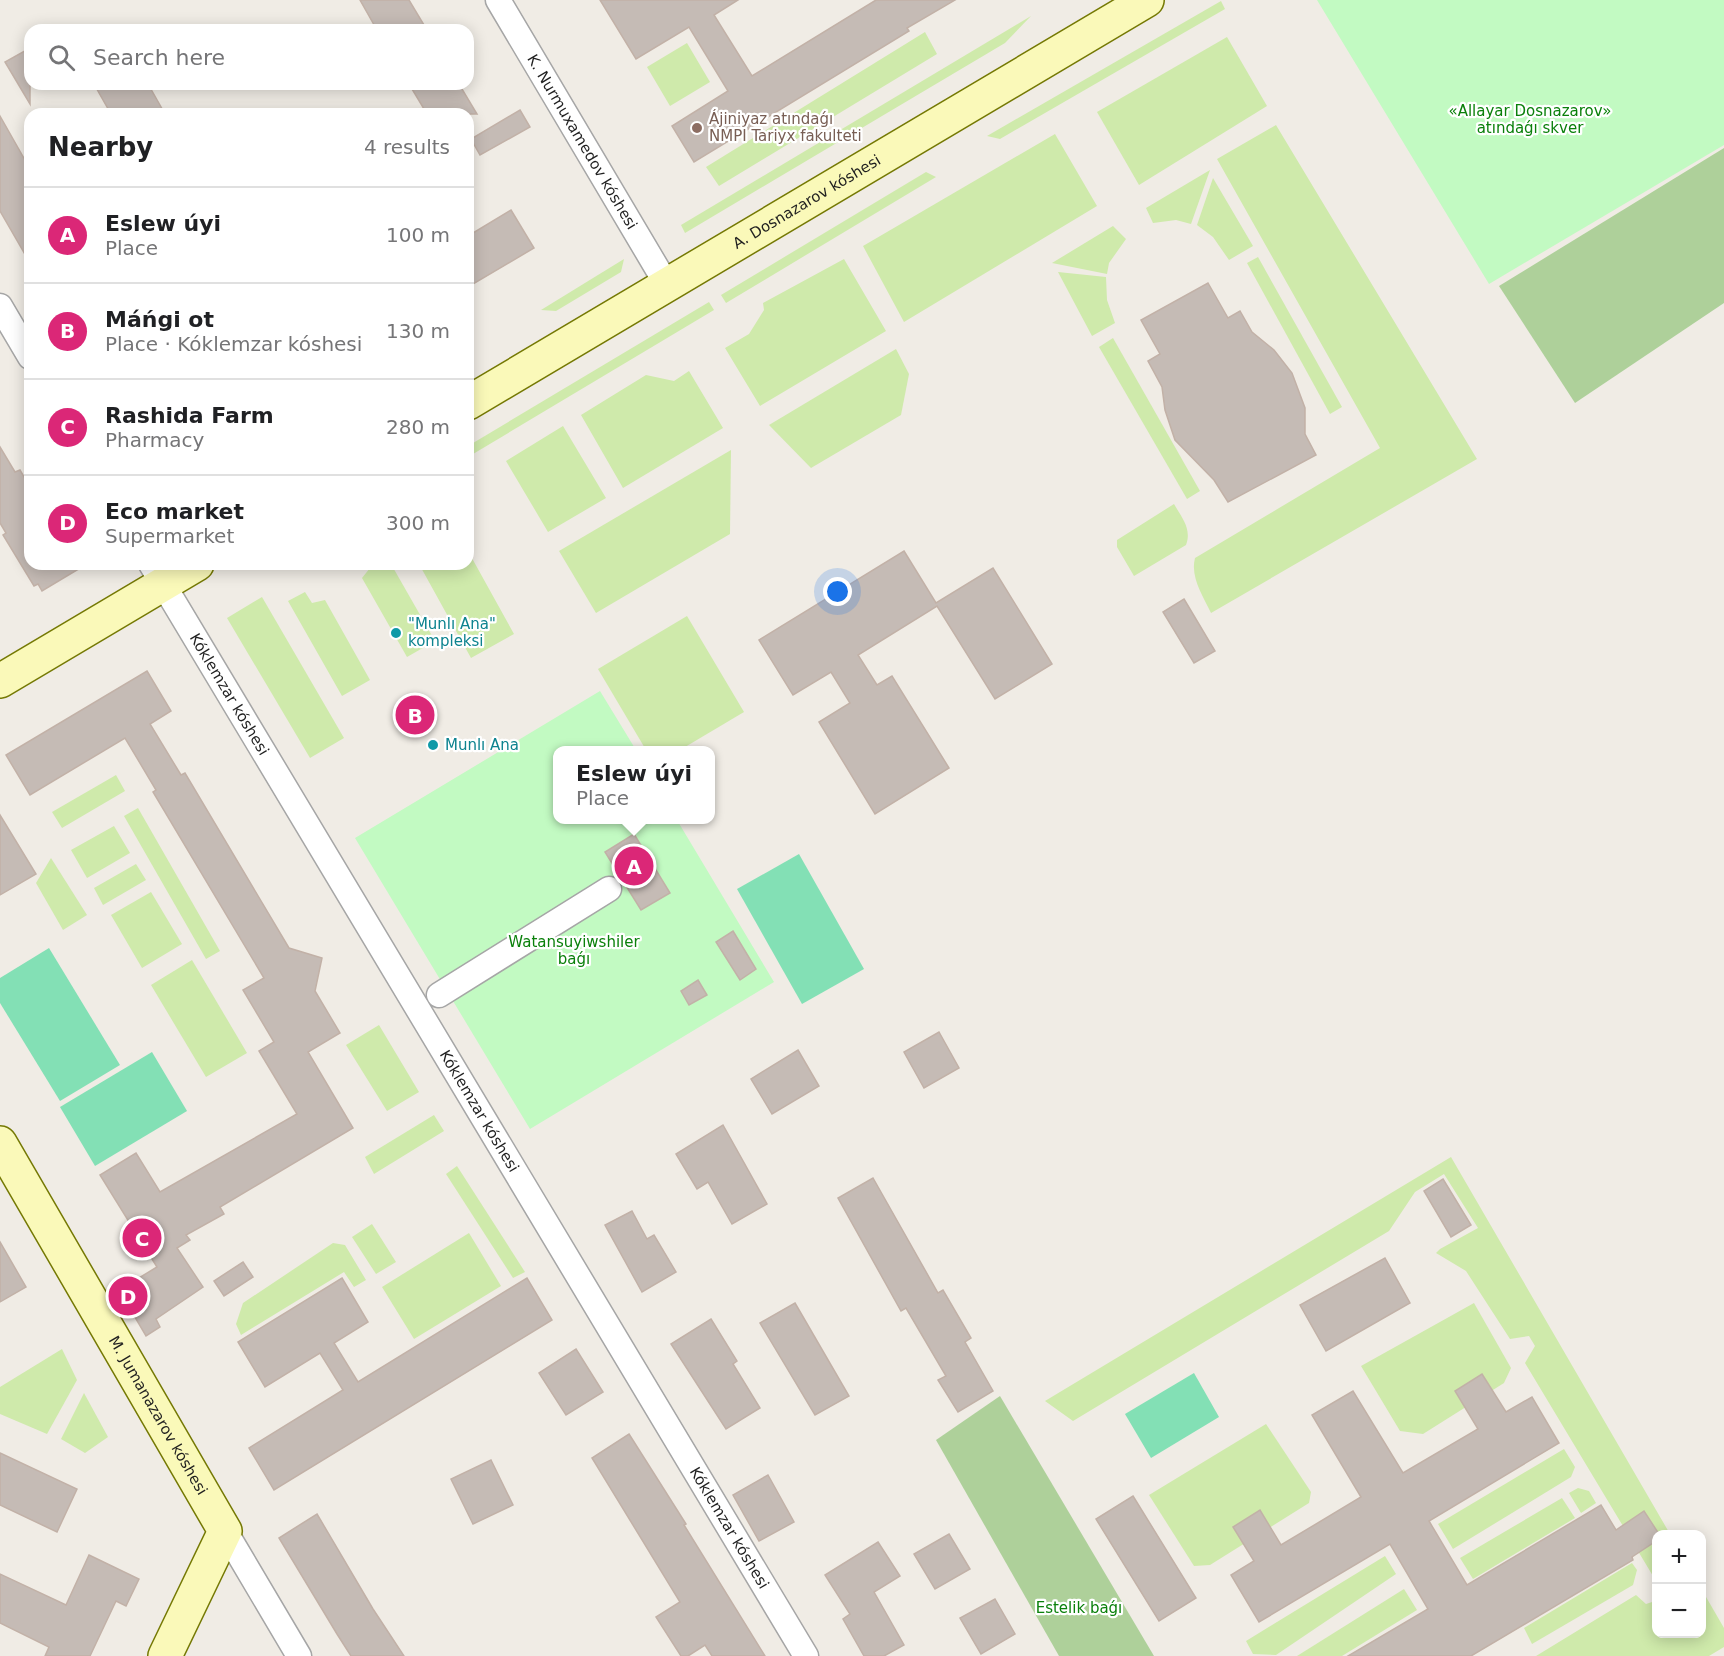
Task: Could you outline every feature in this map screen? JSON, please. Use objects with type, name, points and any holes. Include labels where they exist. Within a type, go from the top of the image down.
[{"type":"main road","name":"A. Dosnazarov kóshesi","points":[[474,399],[1147,0]]},
{"type":"main road","points":[[0,681],[157,574],[173,570]]},
{"type":"main road","name":"M. Jumanazarov kóshesi","points":[[0,1143],[225,1531]]},
{"type":"main road","points":[[165,1656],[225,1531]]},
{"type":"street","name":"K. Nurmuxamedov kóshesi","points":[[498,0],[667,285]]},
{"type":"street","points":[[0,306],[24,347]]},
{"type":"street","name":"Kóklemzar kóshesi","points":[[157,574],[806,1656]]},
{"type":"street","points":[[439,995],[609,889]]},
{"type":"street","name":"M. Jumanazarov kóshesi","points":[[225,1531],[299,1656]]},
{"type":"green space","name":"«Allayar Dosnazarov» atındaǵı skver","points":[[1317,0],[1724,0],[1724,145],[1489,284]]},
{"type":"green space","points":[[1221,1],[1225,9],[1000,139],[987,136]]},
{"type":"green space","points":[[1031,16],[1005,43],[685,233],[681,225]]},
{"type":"green space","points":[[925,32],[937,54],[719,186],[706,167]]},
{"type":"green space","points":[[1227,37],[1267,106],[1139,185],[1097,112]]},
{"type":"green space","points":[[687,43],[710,82],[670,106],[647,67]]},
{"type":"green space","points":[[1276,125],[1477,459],[1211,613],[1196,579],[1195,558],[1380,448],[1217,159]]},
{"type":"green space","points":[[1055,134],[1097,206],[904,322],[863,246]]},
{"type":"green space","points":[[1724,148],[1724,303],[1575,403],[1499,286]]},
{"type":"green space","points":[[1210,170],[1191,224],[1176,220],[1153,223],[1146,208]]},
{"type":"green space","points":[[926,172],[936,177],[726,303],[721,295]]},
{"type":"green space","points":[[1213,178],[1253,246],[1229,260],[1213,237],[1197,225]]},
{"type":"green space","points":[[1113,226],[1126,239],[1109,263],[1107,274],[1052,263]]},
{"type":"green space","points":[[1258,257],[1342,407],[1330,414],[1247,263]]},
{"type":"green space","points":[[624,259],[621,272],[556,311],[541,310]]},
{"type":"green space","points":[[844,259],[886,331],[760,406],[725,348],[749,334],[764,310],[763,303]]},
{"type":"green space","points":[[1058,272],[1106,277],[1107,300],[1115,323],[1092,336]]},
{"type":"green space","points":[[709,302],[714,310],[474,453],[474,442]]},
{"type":"green space","points":[[1113,338],[1200,491],[1187,499],[1099,347]]},
{"type":"green space","points":[[896,349],[909,374],[901,415],[811,468],[769,425]]},
{"type":"green space","points":[[689,371],[723,428],[623,488],[581,415],[646,375],[674,381]]},
{"type":"green space","points":[[563,426],[606,498],[548,532],[506,461]]},
{"type":"green space","points":[[731,450],[730,534],[596,613],[559,551]]},
{"type":"green space","points":[[1174,504],[1187,529],[1186,545],[1134,576],[1117,547],[1117,540]]},
{"type":"green space","points":[[474,562],[514,634],[471,658],[422,570],[474,570]]},
{"type":"green space","points":[[368,570],[394,570],[435,641],[407,657],[362,578]]},
{"type":"green space","points":[[305,592],[312,603],[325,600],[370,680],[342,696],[288,601]]},
{"type":"green space","points":[[262,597],[344,738],[310,758],[227,618]]},
{"type":"green space","points":[[687,616],[744,712],[687,746],[644,746],[598,669]]},
{"type":"green space","name":"Watansuyiwshiler baǵı","points":[[600,691],[634,746],[553,746],[553,824],[679,824],[774,982],[530,1129],[355,838]]},
{"type":"green space","points":[[116,775],[125,791],[62,828],[52,812]]},
{"type":"green space","points":[[138,808],[220,951],[206,959],[124,816]]},
{"type":"green space","points":[[114,826],[130,853],[87,878],[71,850]]},
{"type":"green space","points":[[799,854],[864,969],[802,1004],[737,889]]},
{"type":"green space","points":[[51,858],[87,915],[63,930],[36,883]]},
{"type":"green space","points":[[136,864],[146,880],[103,905],[94,888]]},
{"type":"green space","points":[[151,892],[182,944],[142,968],[111,915]]},
{"type":"green space","points":[[49,948],[120,1065],[60,1101],[0,1003],[0,978]]},
{"type":"green space","points":[[192,960],[247,1053],[206,1077],[151,985]]},
{"type":"green space","points":[[379,1025],[419,1092],[387,1111],[346,1045]]},
{"type":"green space","points":[[152,1052],[187,1111],[95,1166],[60,1107]]},
{"type":"green space","points":[[434,1115],[444,1131],[374,1174],[365,1157]]},
{"type":"green space","points":[[1451,1157],[1668,1530],[1652,1530],[1652,1574],[1525,1363],[1535,1346],[1529,1336],[1510,1339],[1466,1271],[1436,1253],[1478,1228],[1444,1174],[1415,1192],[1389,1231],[1073,1421],[1045,1401]]},
{"type":"green space","points":[[457,1166],[525,1272],[513,1278],[446,1174]]},
{"type":"green space","points":[[372,1224],[396,1262],[376,1274],[352,1237]]},
{"type":"green space","points":[[469,1233],[501,1286],[414,1339],[382,1287]]},
{"type":"green space","points":[[333,1243],[345,1245],[366,1280],[354,1287],[344,1272],[241,1335],[236,1324],[243,1303]]},
{"type":"green space","points":[[1474,1303],[1511,1368],[1504,1383],[1423,1434],[1400,1431],[1361,1366]]},
{"type":"green space","points":[[62,1349],[77,1380],[47,1434],[0,1414],[0,1387]]},
{"type":"green space","points":[[1194,1373],[1219,1417],[1151,1458],[1125,1414]]},
{"type":"green space","points":[[84,1393],[108,1437],[85,1453],[61,1439]]},
{"type":"green space","name":"Estelik baǵı","points":[[1000,1396],[1154,1656],[1059,1656],[936,1440]]},
{"type":"green space","points":[[1266,1424],[1311,1492],[1309,1503],[1210,1565],[1194,1566],[1149,1495]]},
{"type":"green space","points":[[1564,1449],[1575,1467],[1571,1477],[1453,1549],[1438,1524]]},
{"type":"green space","points":[[1578,1488],[1589,1491],[1596,1503],[1581,1513],[1569,1493]]},
{"type":"green space","points":[[1562,1498],[1575,1518],[1473,1579],[1460,1558]]},
{"type":"green space","points":[[1385,1556],[1396,1574],[1276,1655],[1253,1654],[1246,1641]]},
{"type":"green space","points":[[1632,1563],[1637,1570],[1633,1585],[1532,1644],[1524,1628]]},
{"type":"green space","points":[[1404,1589],[1417,1610],[1342,1656],[1297,1656]]},
{"type":"green space","points":[[1636,1595],[1646,1604],[1652,1602],[1652,1638],[1706,1638],[1706,1597],[1724,1628],[1724,1647],[1709,1656],[1536,1656]]},
{"type":"building","points":[[360,0],[409,0],[423,24],[374,24]]},
{"type":"building","points":[[600,0],[738,0],[714,15],[752,76],[876,0],[955,0],[907,28],[909,31],[694,162],[672,126],[728,91],[689,27],[636,59]]},
{"type":"building","points":[[24,51],[24,90],[30,90],[30,104],[5,62]]},
{"type":"building","points":[[97,90],[151,90],[162,108],[108,108]]},
{"type":"building","points":[[413,90],[463,90],[473,108],[423,108]]},
{"type":"building","points":[[520,110],[530,127],[480,155],[474,144],[474,137]]},
{"type":"building","points":[[0,116],[24,158],[24,253],[0,211]]},
{"type":"building","points":[[511,210],[534,248],[474,283],[474,232]]},
{"type":"building","points":[[1208,283],[1228,318],[1240,311],[1252,332],[1274,350],[1292,373],[1305,408],[1305,434],[1316,455],[1228,502],[1214,480],[1175,440],[1165,410],[1162,387],[1148,361],[1160,354],[1141,320]]},
{"type":"building","points":[[0,447],[15,472],[20,470],[24,477],[24,570],[3,535],[6,533],[0,523]]},
{"type":"building","points":[[904,551],[936,603],[993,568],[1052,664],[995,699],[937,606],[858,655],[877,685],[892,676],[949,768],[875,814],[819,722],[850,703],[831,672],[793,695],[759,640]]},
{"type":"building","points":[[24,570],[77,570],[42,591],[38,584],[34,586]]},
{"type":"building","points":[[1184,599],[1215,651],[1194,663],[1163,612]]},
{"type":"building","points":[[147,671],[171,711],[150,724],[181,775],[185,773],[289,948],[322,958],[315,991],[340,1033],[308,1052],[353,1128],[220,1207],[224,1214],[186,1235],[190,1240],[177,1248],[203,1287],[156,1319],[160,1327],[146,1336],[119,1290],[157,1267],[100,1175],[136,1153],[160,1192],[297,1114],[259,1051],[274,1042],[243,990],[264,978],[153,792],[156,790],[125,738],[30,795],[6,755]]},
{"type":"building","points":[[0,815],[36,874],[0,895]]},
{"type":"building","points":[[634,834],[670,893],[641,910],[605,852]]},
{"type":"building","points":[[733,931],[756,969],[740,980],[716,942]]},
{"type":"building","points":[[698,980],[707,995],[689,1005],[681,991]]},
{"type":"building","points":[[939,1032],[959,1068],[924,1088],[904,1052]]},
{"type":"building","points":[[798,1050],[819,1086],[772,1114],[751,1079]]},
{"type":"building","points":[[723,1125],[767,1204],[732,1224],[708,1182],[697,1189],[676,1154]]},
{"type":"building","points":[[873,1178],[938,1293],[943,1290],[971,1338],[965,1342],[993,1391],[958,1412],[938,1380],[946,1376],[906,1308],[901,1311],[838,1198]]},
{"type":"building","points":[[1443,1179],[1471,1225],[1451,1237],[1424,1191]]},
{"type":"building","points":[[632,1211],[647,1239],[654,1235],[676,1272],[642,1292],[605,1225]]},
{"type":"building","points":[[0,1242],[26,1287],[0,1302]]},
{"type":"building","points":[[1385,1258],[1410,1303],[1326,1351],[1300,1305]]},
{"type":"building","points":[[243,1262],[253,1277],[224,1296],[214,1281]]},
{"type":"building","points":[[342,1278],[368,1322],[334,1343],[358,1382],[527,1278],[552,1320],[274,1490],[249,1448],[343,1390],[320,1353],[265,1387],[238,1342]]},
{"type":"building","points":[[795,1303],[849,1396],[815,1415],[760,1323]]},
{"type":"building","points":[[711,1319],[737,1361],[733,1364],[760,1408],[726,1429],[671,1344]]},
{"type":"building","points":[[576,1349],[603,1392],[566,1415],[539,1373]]},
{"type":"building","points":[[1482,1374],[1506,1412],[1532,1397],[1559,1443],[1429,1521],[1467,1585],[1601,1505],[1616,1530],[1644,1511],[1656,1530],[1652,1530],[1652,1544],[1632,1557],[1633,1560],[1471,1656],[1348,1656],[1428,1609],[1390,1544],[1259,1622],[1231,1575],[1254,1561],[1233,1527],[1260,1510],[1281,1545],[1361,1497],[1312,1415],[1353,1391],[1403,1473],[1478,1429],[1455,1391]]},
{"type":"building","points":[[629,1434],[765,1656],[712,1656],[705,1645],[688,1656],[681,1656],[656,1617],[680,1602],[592,1458]]},
{"type":"building","points":[[0,1453],[77,1489],[57,1532],[0,1505]]},
{"type":"building","points":[[491,1460],[513,1505],[473,1524],[451,1479]]},
{"type":"building","points":[[768,1475],[794,1522],[759,1541],[733,1495]]},
{"type":"building","points":[[1133,1496],[1196,1598],[1159,1621],[1096,1519]]},
{"type":"building","points":[[317,1514],[373,1609],[404,1656],[351,1656],[337,1634],[279,1538]]},
{"type":"building","points":[[949,1534],[970,1569],[935,1589],[914,1554]]},
{"type":"building","points":[[878,1542],[900,1576],[874,1592],[904,1645],[884,1656],[864,1656],[843,1619],[850,1614],[825,1575]]},
{"type":"building","points":[[89,1555],[139,1579],[126,1606],[116,1601],[90,1656],[45,1656],[49,1647],[0,1623],[0,1574],[66,1605]]},
{"type":"building","points":[[995,1599],[1015,1634],[981,1654],[960,1618]]},
{"type":"place","name":"Ájiniyaz atındaǵı NMPI Tariyx fakulteti","points":[[697,128]]},
{"type":"place","name":"\"Munlı Ana\" kompleksi","points":[[396,633]]},
{"type":"place","name":"Máńgi ot","points":[[415,715]]},
{"type":"place","name":"Munlı Ana","points":[[433,745]]},
{"type":"place","name":"Eslew úyi","points":[[634,866]]},
{"type":"place","name":"Rashida Farm","points":[[142,1238]]},
{"type":"place","name":"Eco market","points":[[128,1296]]}]
